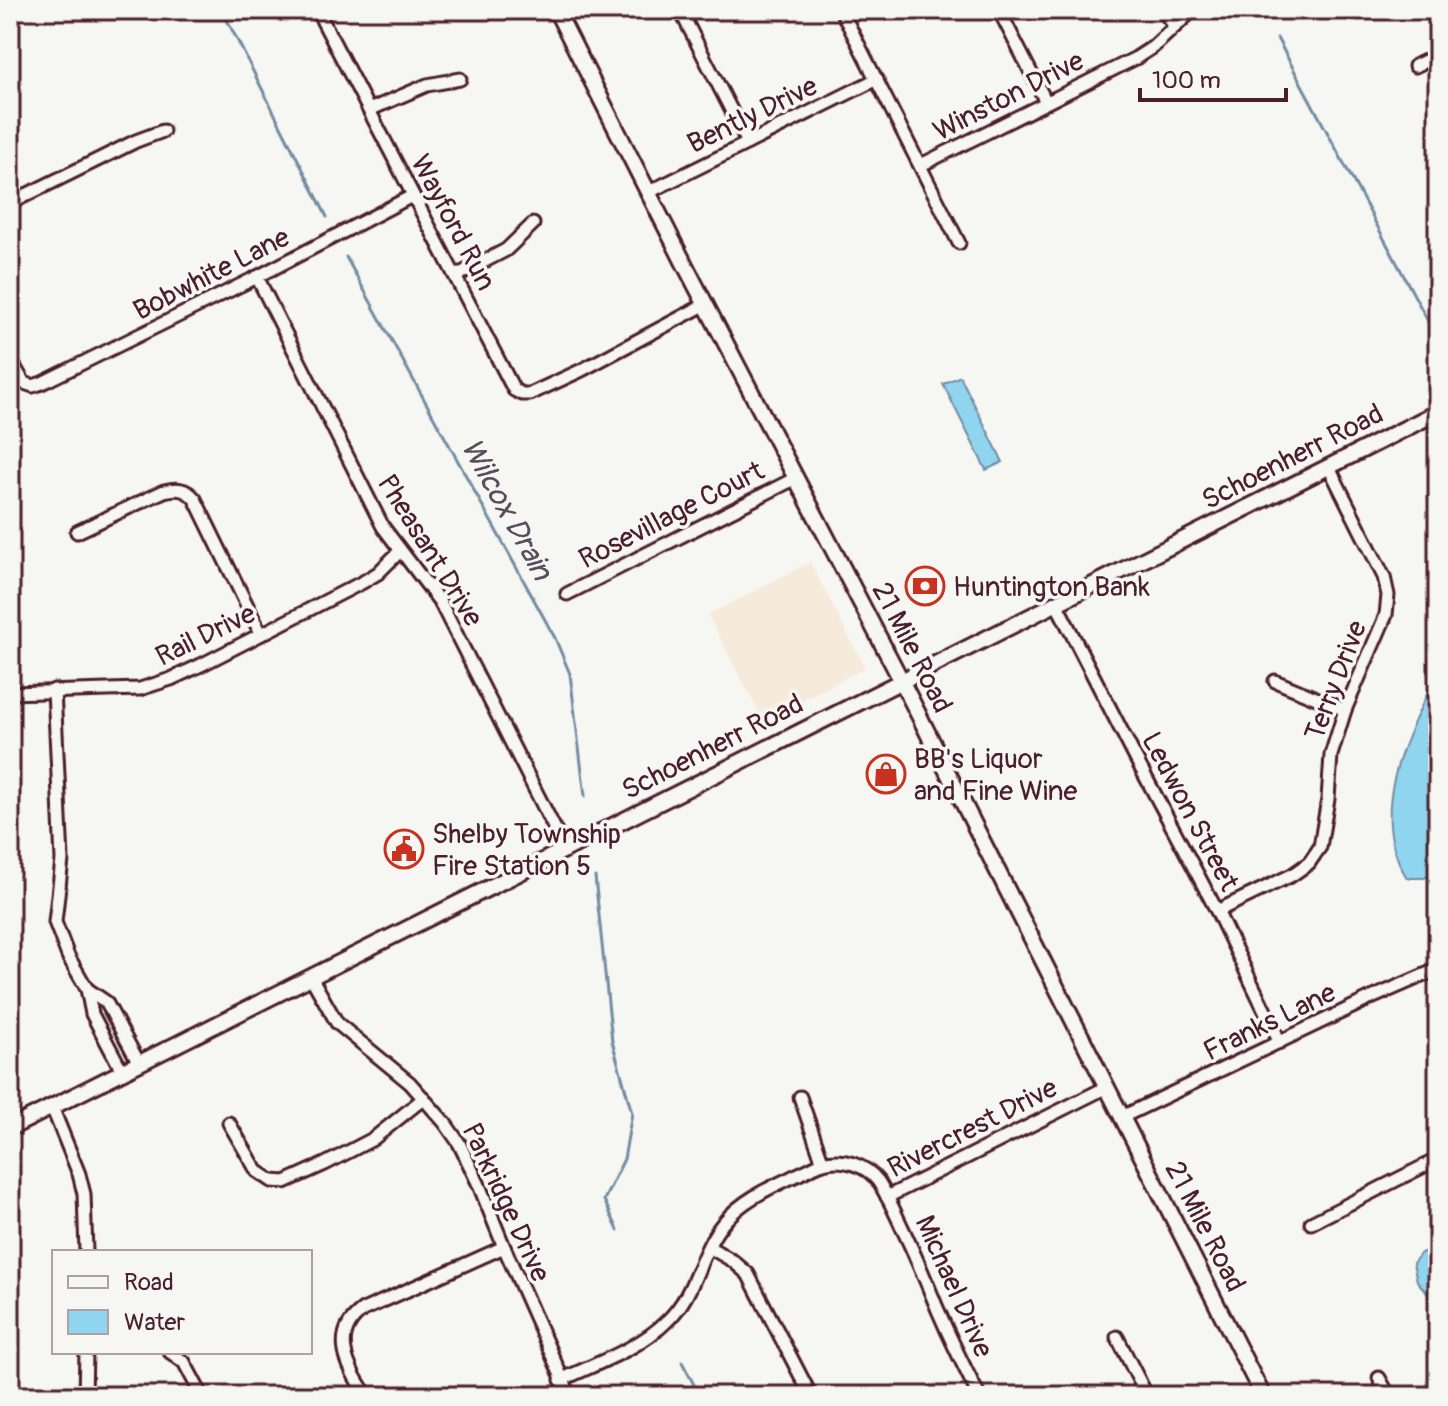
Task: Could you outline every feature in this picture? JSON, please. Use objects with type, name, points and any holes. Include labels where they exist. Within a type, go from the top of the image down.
[{"type":"street","name":"Wayford Run","points":[[317,10],[514,390],[530,394],[706,304]]},
{"type":"street","name":"21 Mile Road","points":[[556,10],[901,680],[1263,1396]]},
{"type":"street","points":[[680,10],[748,143]]},
{"type":"street","points":[[841,10],[959,243]]},
{"type":"street","points":[[999,10],[1046,102]]},
{"type":"street","points":[[1162,10],[1175,26]]},
{"type":"street","name":"Winston Drive","points":[[921,165],[1136,58],[1153,47],[1193,10]]},
{"type":"street","points":[[1415,66],[1438,55]]},
{"type":"street","points":[[369,110],[427,85],[460,79]]},
{"type":"street","name":"Bently Drive","points":[[649,192],[877,79]]},
{"type":"street","points":[[10,203],[136,141],[163,131]]},
{"type":"street","name":"Bobwhite Lane","points":[[10,359],[28,385],[42,383],[412,196]]},
{"type":"street","points":[[456,276],[506,250],[533,224]]},
{"type":"street","name":"Pheasant Drive","points":[[257,277],[375,513],[440,602],[565,849]]},
{"type":"street","name":"Schoenherr Road","points":[[10,1128],[1438,412]]},
{"type":"street","name":"Terry Drive","points":[[1217,911],[1292,875],[1314,858],[1323,838],[1329,766],[1345,710],[1386,615],[1388,595],[1384,577],[1329,467]]},
{"type":"street","name":"Rosevillage Court","points":[[567,594],[796,478]]},
{"type":"street","points":[[77,532],[164,491],[183,489],[195,499],[261,634]]},
{"type":"street","name":"Rail Drive","points":[[10,693],[154,686],[371,577],[400,551]]},
{"type":"street","name":"Ledwon Street","points":[[1056,603],[1217,911],[1280,1042]]},
{"type":"street","points":[[1275,681],[1345,710]]},
{"type":"street","points":[[54,690],[62,860],[55,922],[68,956],[87,989],[92,1014],[122,1071]]},
{"type":"street","name":"Franks Lane","points":[[1122,1117],[1438,969]]},
{"type":"street","name":"Parkridge Drive","points":[[311,977],[337,1023],[410,1083],[459,1143],[570,1396]]},
{"type":"street","points":[[87,989],[106,1002],[139,1063]]},
{"type":"street","name":"Rivercrest Drive","points":[[823,1163],[857,1165],[873,1176],[887,1197],[1107,1087]]},
{"type":"street","points":[[561,1380],[627,1350],[665,1324],[691,1290],[709,1247],[724,1222],[764,1192],[823,1163],[800,1097]]},
{"type":"street","points":[[229,1123],[257,1171],[272,1181],[285,1182],[373,1139],[424,1098]]},
{"type":"street","points":[[52,1107],[84,1194],[86,1250]]},
{"type":"street","points":[[1311,1223],[1438,1159]]},
{"type":"street","name":"Michael Drive","points":[[887,1197],[979,1396]]},
{"type":"street","points":[[367,1396],[345,1353],[343,1337],[351,1320],[363,1310],[504,1247]]},
{"type":"street","points":[[709,1247],[748,1274],[811,1396]]},
{"type":"street","points":[[1117,1337],[1147,1396]]},
{"type":"street","points":[[85,1396],[86,1354]]},
{"type":"street","points":[[173,1354],[184,1362],[202,1396]]},
{"type":"street","points":[[1379,1378],[1389,1396]]},
{"type":"shaded area","points":[[810,562],[865,668],[763,720],[708,615]]},
{"type":"water","points":[[960,376],[1003,462],[986,470],[943,384]]},
{"type":"water","points":[[1438,671],[1438,872],[1424,878],[1407,878],[1395,852],[1390,826],[1390,799],[1404,747]]},
{"type":"water","points":[[1438,1245],[1438,1324],[1427,1293],[1417,1281],[1413,1263],[1421,1253]]},
{"type":"waterway","name":"Wilcox Drain","points":[[222,10],[327,217]]},
{"type":"waterway","points":[[1277,38],[1438,340]]},
{"type":"waterway","name":"Wilcox Drain","points":[[346,257],[555,638],[570,674],[585,796]]},
{"type":"waterway","name":"Wilcox Drain","points":[[595,877],[612,1041],[632,1113],[624,1159],[604,1200],[618,1230]]},
{"type":"waterway","name":"Wilcox Drain","points":[[682,1362],[700,1396]]},
{"type":"place","name":"Huntington Bank","points":[[925,586]]},
{"type":"place","name":"BB's Liquor and Fine Wine","points":[[886,774]]},
{"type":"place","name":"Shelby Township Fire Station 5","points":[[404,849]]}]
